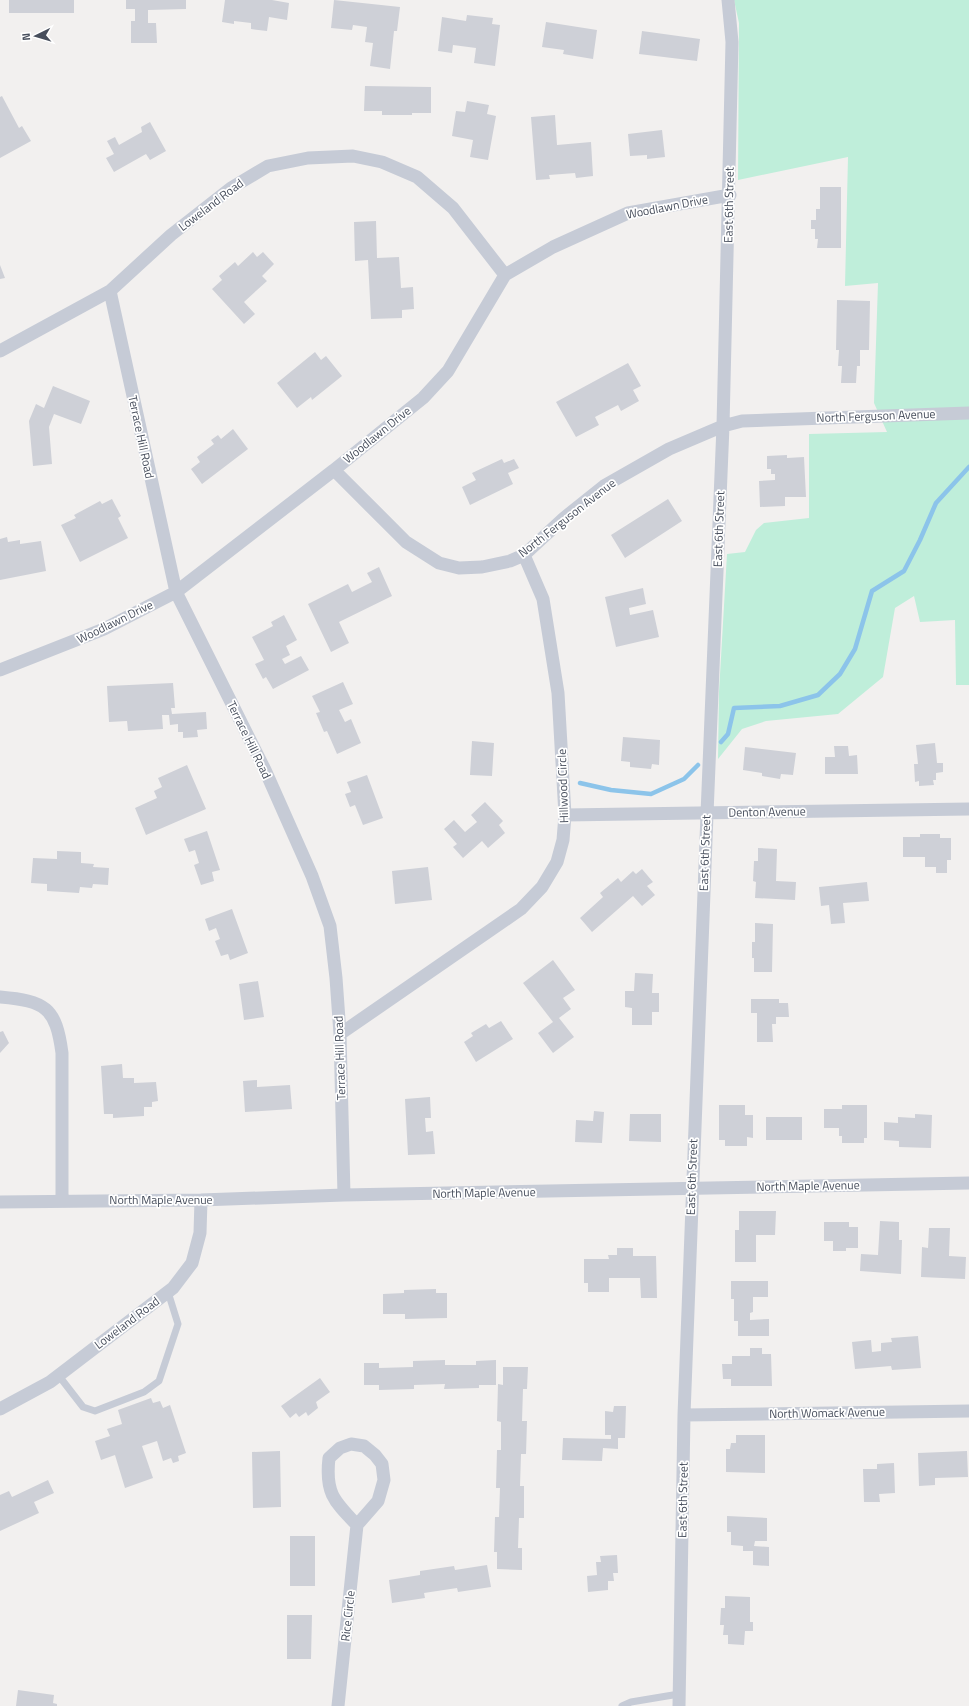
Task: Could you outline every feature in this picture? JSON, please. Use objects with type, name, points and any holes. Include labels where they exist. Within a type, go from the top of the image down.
[{"type":"street","name":"East 6th Street","points":[[679,1700],[684,1415],[723,426],[730,195],[732,42],[728,0]]},
{"type":"street","name":"Loweland Road","points":[[0,351],[110,291],[171,235],[231,188],[268,166],[308,158],[352,156],[382,162],[417,177],[453,208],[505,275]]},
{"type":"street","name":"Woodlawn Drive","points":[[0,670],[104,629],[176,592],[334,470],[423,398],[448,371],[505,275],[553,247],[628,213],[730,195]]},
{"type":"street","name":"Terrace Hill Road","points":[[110,291],[176,592],[265,770],[293,832],[330,926],[340,1034],[344,1195]]},
{"type":"street","name":"North Ferguson Avenue","points":[[334,470],[406,542],[439,564],[459,568],[482,567],[510,561],[524,555],[564,518],[604,486],[669,449],[723,426],[742,421],[969,413]]},
{"type":"street","name":"Hillwood Circle","points":[[340,1034],[521,909],[542,887],[557,862],[563,840],[566,815],[558,692],[543,599],[524,555]]},
{"type":"street","name":"Denton Avenue","points":[[566,815],[969,809]]},
{"type":"street","points":[[0,997],[26,999],[41,1005],[52,1016],[59,1032],[62,1053],[62,1200]]},
{"type":"street","name":"North Maple Avenue","points":[[0,1202],[62,1200],[201,1200],[344,1195],[969,1183]]},
{"type":"street","name":"Loweland Road","points":[[0,1409],[59,1376],[173,1288],[192,1263],[200,1233],[201,1200]]},
{"type":"street","name":"North Womack Avenue","points":[[684,1415],[969,1411]]},
{"type":"street","points":[[351,1444],[364,1446],[375,1455],[382,1464],[384,1480],[378,1501],[357,1525],[339,1507],[328,1487],[327,1473],[329,1458],[340,1448],[351,1444]]},
{"type":"street","name":"Rice Circle","points":[[338,1706],[357,1525]]},
{"type":"lane","points":[[59,1376],[82,1407],[95,1411],[144,1392],[159,1381],[178,1324],[168,1292]]},
{"type":"lane","points":[[622,1706],[631,1702],[679,1700]]},
{"type":"green space","points":[[734,0],[969,0],[969,685],[956,685],[955,620],[920,622],[914,596],[895,608],[883,677],[838,714],[766,721],[742,729],[718,759],[719,692],[727,554],[745,552],[756,530],[764,523],[809,518],[809,434],[887,432],[874,403],[878,283],[845,286],[848,157],[738,180],[739,23]]},
{"type":"building","points":[[9,0],[74,0],[74,13],[9,13]]},
{"type":"building","points":[[126,0],[186,0],[186,9],[148,10],[148,23],[156,23],[157,43],[131,43],[131,21],[135,21],[135,9],[126,9]]},
{"type":"building","points":[[225,0],[272,0],[289,3],[287,20],[269,17],[267,31],[251,29],[251,23],[234,21],[234,24],[222,22]]},
{"type":"building","points":[[334,0],[400,7],[397,31],[394,31],[390,69],[370,66],[373,43],[365,42],[367,27],[353,25],[352,30],[331,28]]},
{"type":"building","points":[[467,15],[493,18],[492,24],[500,25],[495,66],[474,63],[476,48],[453,45],[452,53],[438,51],[442,17],[466,21]]},
{"type":"building","points":[[546,22],[597,30],[593,59],[563,54],[564,50],[542,47]]},
{"type":"building","points":[[642,31],[700,39],[697,61],[639,54]]},
{"type":"building","points":[[365,86],[431,87],[431,113],[412,113],[412,115],[382,115],[382,111],[364,111]]},
{"type":"building","points":[[2,96],[19,128],[22,126],[31,141],[0,158],[0,97]]},
{"type":"building","points":[[467,101],[489,105],[487,114],[496,116],[488,160],[470,157],[473,140],[452,136],[456,111],[465,112]]},
{"type":"building","points":[[555,115],[557,145],[591,142],[593,176],[576,178],[575,173],[549,175],[550,179],[536,180],[531,117]]},
{"type":"building","points":[[150,122],[166,151],[150,160],[146,154],[114,172],[106,158],[114,154],[107,141],[115,137],[119,145],[142,132],[141,127]]},
{"type":"building","points":[[662,130],[665,157],[647,159],[647,155],[630,156],[628,134]]},
{"type":"building","points":[[820,187],[841,187],[841,248],[817,248],[818,239],[815,239],[815,229],[811,229],[811,220],[816,220],[816,209],[820,209]]},
{"type":"building","points":[[376,221],[377,258],[399,257],[401,288],[413,287],[414,309],[402,310],[402,318],[371,319],[368,260],[355,261],[354,222]]},
{"type":"building","points":[[253,252],[257,257],[263,252],[274,264],[262,276],[267,281],[244,302],[255,314],[244,324],[212,289],[222,280],[219,276],[235,262],[238,266]]},
{"type":"building","points":[[0,265],[5,278],[0,279]]},
{"type":"building","points":[[837,300],[870,301],[869,350],[860,350],[860,366],[857,366],[856,383],[841,383],[842,366],[838,366],[839,350],[836,350]]},
{"type":"building","points":[[315,352],[321,360],[326,356],[342,376],[312,400],[311,397],[297,408],[277,383]]},
{"type":"building","points":[[628,363],[641,386],[633,390],[639,401],[621,411],[618,405],[595,417],[599,425],[576,437],[556,402]]},
{"type":"building","points":[[53,386],[90,401],[81,424],[54,414],[49,427],[52,464],[33,466],[29,421],[36,404],[44,408]]},
{"type":"building","points":[[233,429],[248,449],[202,484],[191,469],[200,462],[197,457],[214,444],[211,440],[218,435],[221,439]]},
{"type":"building","points":[[787,455],[787,458],[804,457],[806,497],[785,497],[785,506],[760,507],[759,481],[775,480],[775,474],[771,474],[771,469],[767,469],[767,456]]},
{"type":"building","points":[[502,459],[504,463],[514,459],[519,468],[508,473],[513,484],[470,505],[462,487],[476,480],[472,473]]},
{"type":"building","points":[[112,499],[121,516],[118,518],[128,538],[80,562],[61,525],[76,518],[74,515],[100,501],[102,504]]},
{"type":"building","points":[[668,499],[682,521],[625,558],[611,535]]},
{"type":"building","points":[[7,537],[8,542],[20,540],[20,544],[41,541],[46,571],[0,580],[0,539]]},
{"type":"building","points":[[379,567],[392,596],[339,622],[349,643],[331,652],[308,604],[348,584],[352,592],[372,582],[367,573]]},
{"type":"building","points":[[643,588],[646,604],[629,608],[630,615],[653,610],[659,637],[616,647],[605,597]]},
{"type":"building","points":[[284,615],[297,640],[286,646],[290,655],[282,659],[285,664],[301,656],[309,670],[273,689],[266,677],[263,679],[255,664],[264,660],[252,637],[273,626],[271,622]]},
{"type":"building","points":[[343,682],[353,704],[339,710],[345,722],[351,719],[361,743],[337,754],[327,731],[324,732],[316,713],[320,712],[312,696]]},
{"type":"building","points":[[173,683],[175,708],[171,708],[172,714],[206,712],[207,729],[197,730],[198,737],[183,738],[183,732],[178,732],[178,724],[170,725],[169,715],[162,715],[163,729],[128,731],[127,721],[109,722],[107,686]]},
{"type":"building","points":[[623,737],[660,740],[659,765],[652,764],[651,769],[630,767],[630,762],[621,761]]},
{"type":"building","points":[[472,741],[494,743],[492,776],[470,775]]},
{"type":"building","points":[[935,743],[937,763],[943,763],[943,772],[936,773],[936,780],[933,780],[934,785],[919,786],[919,781],[915,782],[914,764],[918,764],[916,745]]},
{"type":"building","points":[[834,746],[848,746],[849,756],[857,755],[858,774],[825,774],[825,757],[835,757]]},
{"type":"building","points":[[745,747],[796,753],[793,775],[781,774],[780,779],[762,776],[762,773],[743,770]]},
{"type":"building","points":[[187,765],[206,809],[146,835],[135,808],[157,798],[154,791],[162,787],[158,778]]},
{"type":"building","points":[[367,775],[383,818],[363,825],[355,805],[350,807],[345,794],[351,792],[347,782]]},
{"type":"building","points":[[485,802],[503,821],[499,825],[505,833],[488,848],[482,841],[463,858],[453,847],[457,844],[444,829],[454,820],[465,832],[477,822],[471,815]]},
{"type":"building","points":[[207,831],[220,870],[212,872],[214,881],[201,885],[194,865],[199,863],[195,850],[189,852],[184,839]]},
{"type":"building","points":[[920,834],[940,834],[940,838],[951,838],[951,860],[947,860],[947,873],[936,873],[936,867],[925,867],[925,857],[903,857],[903,837],[920,837]]},
{"type":"building","points":[[758,848],[777,849],[776,881],[796,882],[795,900],[755,898],[756,882],[753,881],[754,861],[758,861]]},
{"type":"building","points":[[57,851],[81,852],[81,863],[94,864],[93,867],[109,868],[108,885],[93,884],[92,888],[80,887],[79,893],[47,891],[47,884],[31,883],[33,858],[57,859]]},
{"type":"building","points":[[428,867],[432,900],[395,904],[392,871]]},
{"type":"building","points":[[642,869],[653,882],[647,886],[655,895],[642,906],[633,896],[592,932],[580,918],[603,897],[600,893],[618,878],[621,882],[633,871],[636,874]]},
{"type":"building","points":[[867,882],[869,901],[843,903],[845,923],[831,924],[829,905],[821,906],[819,887]]},
{"type":"building","points":[[232,909],[248,953],[230,960],[228,954],[221,956],[215,941],[220,939],[216,928],[209,931],[205,919]]},
{"type":"building","points":[[755,923],[773,924],[772,972],[754,972],[752,942],[755,942]]},
{"type":"building","points":[[553,960],[575,990],[563,998],[571,1009],[559,1018],[574,1037],[553,1053],[538,1033],[553,1022],[523,983]]},
{"type":"building","points":[[635,973],[653,974],[652,993],[659,993],[659,1012],[652,1012],[652,1025],[632,1025],[632,1008],[625,1007],[625,991],[634,991]]},
{"type":"building","points":[[258,981],[264,1017],[244,1020],[239,984]]},
{"type":"building","points":[[751,999],[779,999],[779,1003],[788,1003],[789,1017],[776,1017],[776,1024],[772,1024],[773,1042],[757,1042],[757,1013],[751,1013]]},
{"type":"building","points":[[501,1021],[513,1039],[476,1062],[464,1042],[473,1036],[471,1033],[486,1024],[489,1028]]},
{"type":"building","points":[[3,1031],[9,1043],[0,1053],[0,1032]]},
{"type":"building","points":[[122,1064],[123,1078],[134,1078],[134,1083],[156,1082],[158,1101],[152,1102],[152,1107],[144,1107],[144,1116],[113,1118],[113,1114],[104,1114],[101,1066]]},
{"type":"building","points":[[257,1080],[257,1087],[290,1085],[292,1109],[245,1112],[243,1081]]},
{"type":"building","points":[[430,1097],[431,1118],[425,1118],[426,1132],[433,1131],[435,1154],[408,1155],[405,1099]]},
{"type":"building","points":[[719,1105],[745,1105],[745,1115],[753,1115],[753,1138],[747,1137],[747,1146],[725,1146],[725,1140],[719,1140]]},
{"type":"building","points":[[842,1105],[867,1105],[867,1138],[864,1138],[864,1143],[842,1143],[842,1136],[839,1136],[839,1128],[824,1128],[824,1109],[842,1109]]},
{"type":"building","points":[[594,1111],[604,1112],[602,1143],[575,1142],[576,1120],[593,1121]]},
{"type":"building","points":[[630,1114],[661,1114],[661,1142],[629,1141]]},
{"type":"building","points":[[915,1114],[932,1115],[931,1148],[899,1147],[899,1141],[884,1140],[884,1122],[898,1123],[898,1117],[915,1118]]},
{"type":"building","points":[[766,1117],[802,1117],[802,1140],[766,1140]]},
{"type":"building","points":[[739,1211],[776,1211],[775,1235],[756,1235],[756,1262],[735,1262],[735,1230],[739,1230]]},
{"type":"building","points":[[880,1221],[899,1222],[899,1240],[902,1240],[901,1274],[860,1271],[861,1254],[878,1255]]},
{"type":"building","points":[[824,1222],[849,1222],[849,1227],[858,1227],[858,1248],[846,1248],[846,1251],[833,1251],[833,1241],[824,1241]]},
{"type":"building","points":[[929,1228],[950,1228],[949,1256],[966,1257],[965,1279],[921,1277],[922,1247],[928,1248]]},
{"type":"building","points":[[617,1248],[633,1248],[633,1256],[656,1256],[657,1298],[641,1298],[640,1278],[609,1278],[609,1292],[588,1292],[588,1283],[584,1283],[584,1259],[609,1259],[608,1255],[617,1255]]},
{"type":"building","points":[[731,1281],[768,1281],[768,1297],[753,1297],[753,1312],[750,1313],[750,1320],[769,1319],[769,1336],[738,1336],[738,1321],[734,1321],[734,1299],[731,1299]]},
{"type":"building","points":[[436,1289],[436,1293],[447,1293],[447,1318],[405,1319],[405,1314],[383,1314],[383,1294],[404,1293],[404,1290]]},
{"type":"building","points":[[918,1336],[921,1368],[892,1370],[891,1366],[855,1369],[852,1342],[871,1340],[872,1352],[881,1351],[881,1343],[892,1342],[891,1338]]},
{"type":"building","points":[[750,1348],[762,1348],[762,1354],[771,1354],[772,1386],[731,1386],[731,1379],[723,1379],[722,1364],[732,1364],[732,1356],[750,1356]]},
{"type":"building","points":[[445,1360],[445,1365],[476,1365],[476,1361],[496,1360],[496,1385],[479,1385],[479,1388],[444,1389],[445,1384],[414,1385],[414,1389],[379,1390],[379,1385],[364,1385],[364,1363],[379,1363],[379,1368],[413,1367],[413,1361]]},
{"type":"building","points":[[503,1367],[528,1367],[527,1389],[523,1389],[522,1421],[527,1421],[526,1454],[521,1454],[520,1486],[524,1486],[524,1518],[519,1518],[518,1548],[522,1548],[522,1570],[497,1569],[497,1552],[494,1552],[495,1517],[499,1517],[500,1488],[496,1488],[497,1450],[501,1450],[501,1422],[497,1421],[498,1384],[503,1385]]},
{"type":"building","points":[[320,1378],[330,1392],[316,1402],[318,1408],[308,1416],[306,1412],[299,1417],[296,1413],[290,1418],[281,1406]]},
{"type":"building","points":[[151,1398],[153,1403],[160,1401],[163,1408],[170,1405],[186,1453],[178,1456],[179,1461],[173,1463],[171,1458],[163,1461],[157,1441],[142,1446],[153,1478],[125,1488],[115,1455],[101,1460],[95,1441],[110,1436],[107,1429],[122,1424],[118,1410]]},
{"type":"building","points":[[614,1406],[626,1406],[625,1438],[618,1438],[618,1449],[603,1448],[602,1461],[562,1460],[563,1438],[611,1439],[611,1435],[605,1435],[605,1411],[613,1412]]},
{"type":"building","points":[[736,1435],[765,1435],[765,1473],[726,1472],[726,1449],[730,1449],[731,1443],[736,1443]]},
{"type":"building","points":[[280,1451],[281,1507],[253,1508],[252,1452]]},
{"type":"building","points":[[967,1451],[968,1477],[935,1478],[935,1485],[919,1486],[918,1453]]},
{"type":"building","points":[[894,1463],[895,1493],[879,1494],[880,1502],[864,1502],[863,1469],[877,1469],[877,1464]]},
{"type":"building","points":[[48,1480],[54,1493],[34,1502],[39,1513],[0,1531],[0,1495],[9,1491],[12,1497]]},
{"type":"building","points":[[727,1516],[767,1518],[767,1541],[755,1541],[754,1546],[769,1547],[769,1566],[753,1565],[753,1551],[743,1551],[743,1546],[731,1545],[731,1532],[727,1532]]},
{"type":"building","points":[[290,1536],[315,1536],[315,1586],[290,1586]]},
{"type":"building","points":[[617,1555],[618,1573],[613,1573],[614,1581],[608,1581],[608,1590],[588,1592],[587,1576],[597,1575],[596,1562],[601,1562],[600,1556]]},
{"type":"building","points":[[487,1565],[491,1587],[458,1592],[457,1588],[424,1593],[425,1598],[392,1603],[389,1580],[420,1575],[420,1571],[454,1566],[455,1570]]},
{"type":"building","points":[[725,1596],[750,1597],[750,1622],[753,1622],[753,1631],[745,1631],[744,1645],[728,1644],[728,1635],[723,1635],[724,1625],[720,1625],[721,1608],[725,1608]]},
{"type":"building","points":[[287,1615],[312,1615],[311,1659],[287,1659]]},
{"type":"building","points":[[18,1690],[54,1695],[53,1703],[57,1704],[57,1706],[16,1706]]},
{"type":"waterway","points":[[721,742],[728,734],[734,708],[780,706],[818,695],[840,674],[855,649],[872,591],[904,571],[920,540],[936,503],[969,467]]},
{"type":"waterway","points":[[580,783],[611,790],[651,794],[684,779],[698,765]]}]
